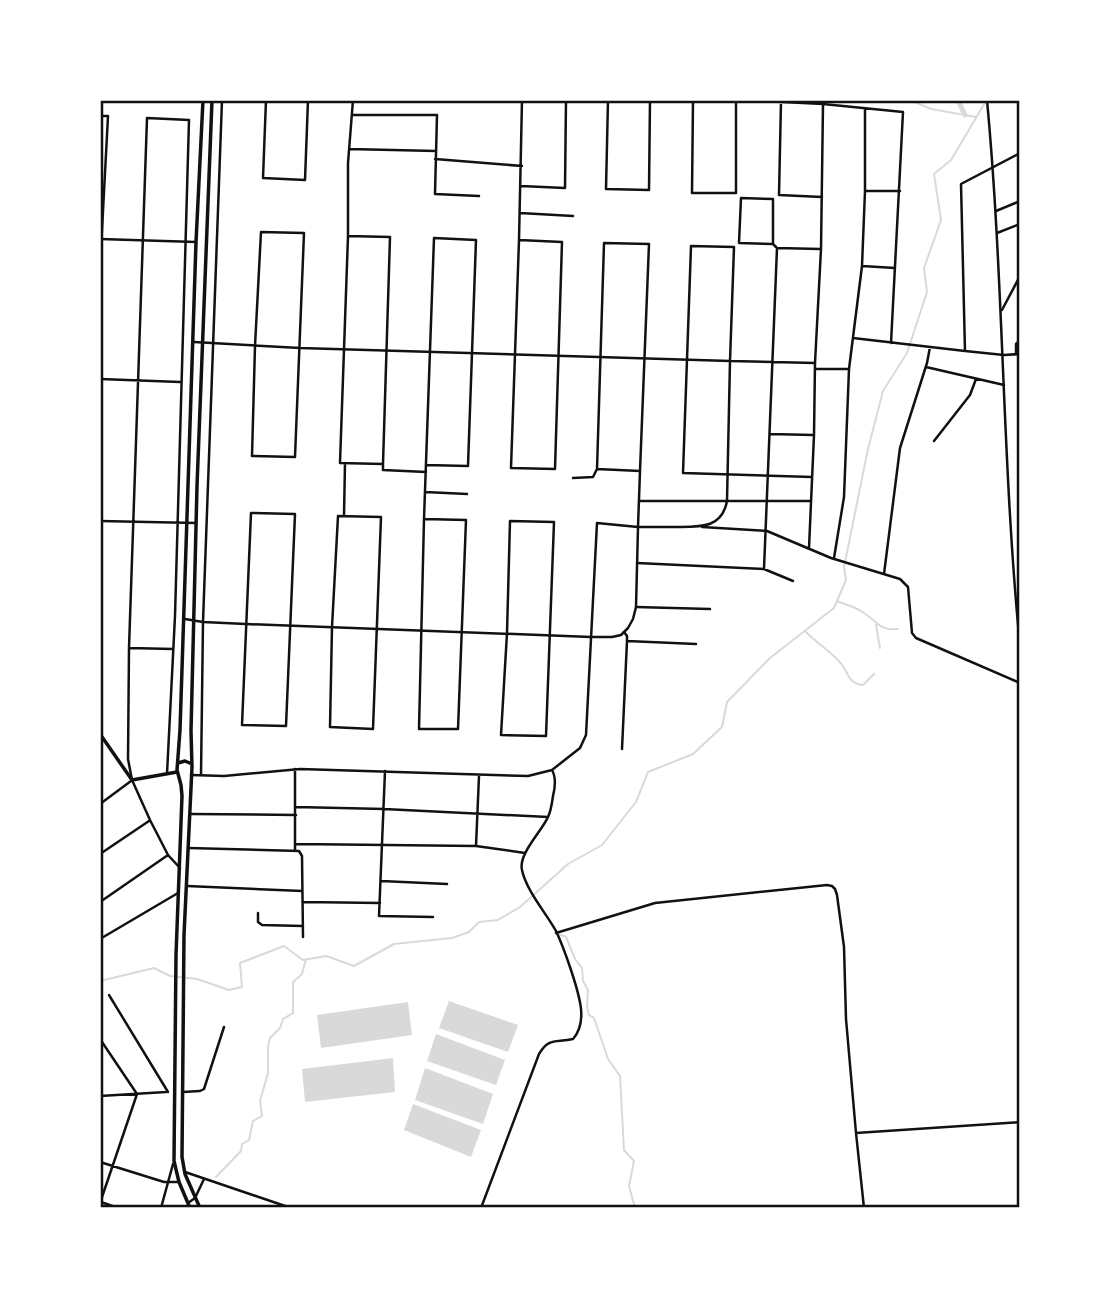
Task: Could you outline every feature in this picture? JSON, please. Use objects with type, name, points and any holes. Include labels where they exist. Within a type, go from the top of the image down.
[{"type":"main road","points":[[190,1208],[174,1161],[182,796],[178,763],[196,242],[204,100]]},
{"type":"main road","points":[[200,1208],[182,1157],[183,968],[192,764],[195,523],[212,100]]},
{"type":"main road","points":[[100,734],[132,780],[167,774],[191,775]]},
{"type":"main road","points":[[178,763],[185,761],[192,764]]},
{"type":"street","points":[[201,776],[203,622],[222,100]]},
{"type":"street","points":[[266,100],[263,178],[305,180],[308,100]]},
{"type":"street","points":[[353,100],[349,149],[340,463],[383,464]]},
{"type":"street","points":[[519,240],[562,242],[555,469],[511,468],[523,100]]},
{"type":"street","points":[[521,186],[565,188],[566,100]]},
{"type":"street","points":[[608,100],[606,189],[649,190],[650,100]]},
{"type":"street","points":[[693,100],[692,193],[736,194],[738,100],[823,104],[903,112],[891,343]]},
{"type":"street","points":[[987,100],[994,167],[1013,573],[1020,646]]},
{"type":"street","points":[[781,102],[779,195],[822,197]]},
{"type":"street","points":[[809,548],[821,249],[823,104]]},
{"type":"street","points":[[834,558],[844,497],[849,369],[862,266],[865,109]]},
{"type":"street","points":[[352,115],[437,116],[435,194],[479,196]]},
{"type":"street","points":[[100,116],[108,116],[100,268]]},
{"type":"street","points":[[167,774],[175,615],[189,120],[147,118],[129,648],[128,759],[132,780],[150,820],[168,855],[180,868]]},
{"type":"street","points":[[349,149],[436,151]]},
{"type":"street","points":[[965,351],[961,184],[1020,153]]},
{"type":"street","points":[[435,159],[522,166]]},
{"type":"street","points":[[865,191],[900,191]]},
{"type":"street","points":[[773,244],[773,199],[741,198],[739,243],[773,244],[777,248],[821,249]]},
{"type":"street","points":[[996,211],[1020,201]]},
{"type":"street","points":[[520,213],[573,216]]},
{"type":"street","points":[[997,233],[1020,224]]},
{"type":"street","points":[[261,232],[304,233],[295,457],[252,456],[255,345],[261,232]]},
{"type":"street","points":[[348,236],[390,237],[383,470],[426,472]]},
{"type":"street","points":[[424,519],[466,520],[458,730],[419,729],[424,519],[434,238],[476,240],[468,466],[426,465]]},
{"type":"street","points":[[100,239],[196,242]]},
{"type":"street","points":[[175,615],[203,622],[290,626],[591,637],[612,637],[624,632],[634,619],[636,607],[649,244],[604,243],[597,469],[593,477],[573,478]]},
{"type":"street","points":[[702,527],[719,518],[727,501],[727,474],[730,361],[734,247],[691,246],[683,473],[727,474],[769,475],[812,477]]},
{"type":"street","points":[[764,569],[777,248]]},
{"type":"street","points":[[862,266],[895,268]]},
{"type":"street","points":[[1002,310],[1020,276]]},
{"type":"street","points":[[853,338],[1003,355],[1018,354],[1015,346],[1020,340]]},
{"type":"street","points":[[194,342],[300,348],[815,363]]},
{"type":"street","points":[[884,573],[900,448],[930,348]]},
{"type":"street","points":[[926,367],[1003,385]]},
{"type":"street","points":[[815,369],[849,369]]},
{"type":"street","points":[[100,379],[181,382]]},
{"type":"street","points":[[934,441],[970,395],[976,379]]},
{"type":"street","points":[[771,434],[814,435]]},
{"type":"street","points":[[344,516],[345,463]]},
{"type":"street","points":[[597,469],[640,471]]},
{"type":"street","points":[[425,492],[467,494]]},
{"type":"street","points":[[639,501],[811,501]]},
{"type":"street","points":[[251,513],[295,514],[286,726],[242,725],[246,624],[251,513]]},
{"type":"street","points":[[338,516],[381,517],[373,729],[330,727],[332,627],[338,516]]},
{"type":"street","points":[[100,521],[195,523]]},
{"type":"street","points":[[510,521],[554,522],[549,635],[546,736],[501,735],[508,633],[510,521]]},
{"type":"street","points":[[191,775],[224,776],[295,769],[528,776],[552,770],[580,748],[586,735],[597,523],[766,531],[842,561],[900,579],[908,587],[912,633],[916,639],[1020,683]]},
{"type":"street","points":[[638,563],[764,569],[793,581]]},
{"type":"street","points":[[1013,573],[1020,573]]},
{"type":"street","points":[[636,607],[710,609]]},
{"type":"street","points":[[622,749],[627,641],[624,632]]},
{"type":"street","points":[[627,641],[696,644]]},
{"type":"street","points":[[129,648],[173,649]]},
{"type":"street","points":[[295,769],[295,850]]},
{"type":"street","points":[[481,1208],[539,1054],[550,1041],[573,1039],[578,1034],[581,1019],[579,1002],[556,933],[522,871],[521,862],[525,853],[548,817],[555,791],[552,770]]},
{"type":"street","points":[[385,771],[379,916],[433,917]]},
{"type":"street","points":[[476,846],[479,775]]},
{"type":"street","points":[[100,804],[132,780]]},
{"type":"street","points":[[296,807],[548,817]]},
{"type":"street","points":[[189,814],[296,815]]},
{"type":"street","points":[[100,854],[150,820]]},
{"type":"street","points":[[296,844],[476,846],[525,853]]},
{"type":"street","points":[[188,848],[299,851],[302,856],[303,937]]},
{"type":"street","points":[[100,902],[168,855]]},
{"type":"street","points":[[381,881],[447,884]]},
{"type":"street","points":[[187,886],[302,891]]},
{"type":"street","points":[[556,933],[655,903],[832,886],[837,895],[844,947],[846,1019],[864,1208]]},
{"type":"street","points":[[100,939],[179,893]]},
{"type":"street","points":[[303,902],[380,903]]},
{"type":"street","points":[[258,913],[258,922],[262,925],[303,926]]},
{"type":"street","points":[[108,995],[168,1092]]},
{"type":"street","points":[[183,1092],[200,1091],[206,1086],[224,1027]]},
{"type":"street","points":[[100,1039],[136,1094]]},
{"type":"street","points":[[100,1096],[175,1092]]},
{"type":"street","points":[[118,1208],[100,1202],[136,1094]]},
{"type":"street","points":[[856,1133],[1020,1122]]},
{"type":"street","points":[[160,1208],[174,1161]]},
{"type":"street","points":[[100,1162],[169,1184],[179,1182]]},
{"type":"street","points":[[185,1171],[291,1208]]},
{"type":"street","points":[[188,1203],[195,1198],[204,1179]]},
{"type":"shaded area","points":[[449,1001],[518,1025],[508,1052],[439,1028]]},
{"type":"shaded area","points":[[408,1002],[412,1035],[321,1048],[317,1015]]},
{"type":"shaded area","points":[[436,1034],[505,1060],[496,1085],[427,1061]]},
{"type":"shaded area","points":[[393,1058],[395,1092],[305,1102],[302,1069]]},
{"type":"shaded area","points":[[425,1068],[493,1094],[483,1124],[415,1100]]},
{"type":"shaded area","points":[[413,1104],[481,1130],[471,1157],[404,1130]]},
{"type":"waterway","points":[[910,100],[931,109],[976,117]]},
{"type":"waterway","points":[[958,100],[965,115]]},
{"type":"waterway","points":[[100,981],[154,968],[170,976],[197,979],[229,990],[242,987],[240,963],[284,946],[303,960],[326,956],[354,966],[394,944],[452,938],[469,932],[479,922],[498,920],[520,907],[568,864],[602,845],[636,802],[648,772],[693,754],[722,727],[727,702],[770,658],[834,608],[846,580],[844,567],[883,391],[907,353],[927,292],[924,268],[941,220],[934,174],[951,160],[986,101]]},
{"type":"waterway","points":[[837,601],[861,611],[882,627],[898,629]]},
{"type":"waterway","points":[[876,625],[880,648]]},
{"type":"waterway","points":[[805,631],[839,661],[855,683],[863,685],[874,674]]},
{"type":"waterway","points":[[558,934],[566,937],[582,968],[583,981],[588,990],[589,1015],[594,1018],[608,1059],[620,1076],[624,1150],[634,1161],[629,1186],[635,1208]]},
{"type":"waterway","points":[[216,1177],[241,1151],[242,1144],[249,1140],[253,1121],[262,1116],[260,1101],[268,1073],[270,1038],[280,1028],[283,1019],[293,1013],[293,982],[302,974],[306,959]]}]
